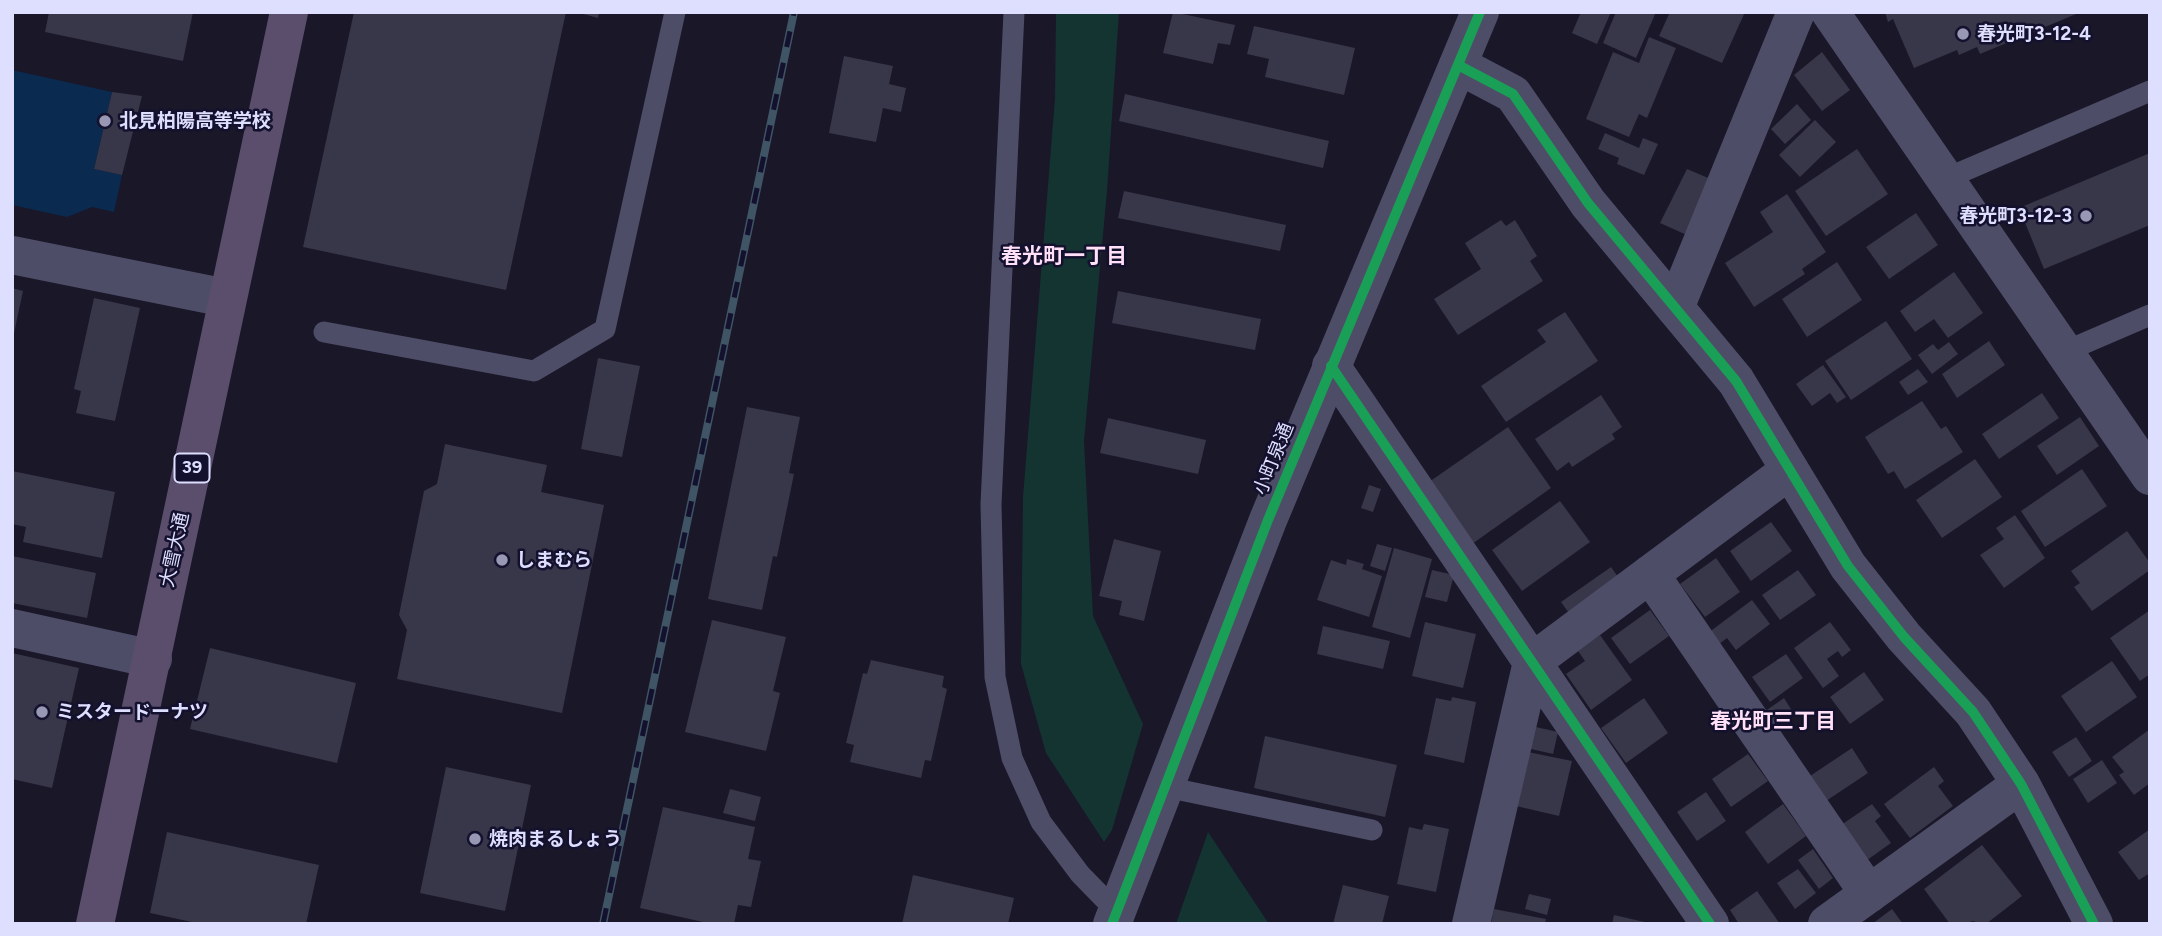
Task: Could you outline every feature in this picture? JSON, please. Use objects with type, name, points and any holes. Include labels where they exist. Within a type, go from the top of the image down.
[{"type":"highway","name":"大雪大通","points":[[95,924],[153,659],[226,298],[289,12]]},
{"type":"street","name":"小町泉通","points":[[1114,918],[1331,366],[1480,12]]},
{"type":"street","points":[[1675,308],[1796,12]]},
{"type":"street","points":[[1830,12],[2150,476]]},
{"type":"street","points":[[1458,65],[1513,94],[1588,203],[1736,380],[1848,566],[1904,637],[1973,712],[2021,784],[2094,924]]},
{"type":"street","points":[[12,255],[226,298]]},
{"type":"street","points":[[1331,366],[1710,924]]},
{"type":"street","points":[[1471,924],[1532,662],[1790,470]]},
{"type":"street","points":[[1650,574],[1869,894]]},
{"type":"street","points":[[12,628],[153,659]]},
{"type":"street","points":[[1827,924],[2021,784]]},
{"type":"lane","points":[[324,332],[534,371],[605,329],[675,12]]},
{"type":"lane","points":[[1014,12],[991,504],[995,677],[1012,758],[1041,822],[1114,918]]},
{"type":"lane","points":[[1945,179],[2150,91]]},
{"type":"lane","points":[[2064,352],[2150,315]]},
{"type":"lane","points":[[1166,787],[1372,830]]},
{"type":"green space","points":[[1056,12],[1119,12],[1107,191],[1084,441],[1093,616],[1143,724],[1112,830],[1104,842],[1046,753],[1021,664],[1023,497],[1055,98]]},
{"type":"green space","points":[[1208,832],[1269,924],[1176,924]]},
{"type":"water","points":[[12,70],[112,92],[94,169],[122,175],[114,212],[92,207],[67,217],[12,205]]},
{"type":"building","points":[[49,12],[193,12],[183,61],[45,32]]},
{"type":"building","points":[[354,12],[566,12],[506,290],[303,247]]},
{"type":"building","points":[[576,12],[599,12],[598,18]]},
{"type":"building","points":[[1173,12],[1235,25],[1230,45],[1218,43],[1213,64],[1163,53]]},
{"type":"building","points":[[1581,12],[1611,12],[1597,44],[1572,33]]},
{"type":"building","points":[[1616,12],[1656,12],[1636,58],[1603,43]]},
{"type":"building","points":[[1670,12],[1745,12],[1722,63],[1659,36]]},
{"type":"building","name":"春光町3-12-4","points":[[1885,12],[2081,12],[1980,54],[1977,47],[1959,55],[1957,50],[1914,68],[1893,19],[1888,22]]},
{"type":"building","points":[[1254,26],[1355,48],[1344,95],[1265,77],[1269,59],[1247,54]]},
{"type":"building","points":[[1649,37],[1676,48],[1647,118],[1639,114],[1629,137],[1586,119],[1613,52],[1639,63]]},
{"type":"building","points":[[1822,52],[1850,90],[1822,111],[1794,75]]},
{"type":"building","points":[[844,56],[893,66],[889,84],[906,88],[901,112],[883,108],[876,142],[829,133]]},
{"type":"building","points":[[112,92],[142,96],[122,175],[94,169]]},
{"type":"building","points":[[1125,94],[1329,141],[1323,168],[1119,121]]},
{"type":"building","points":[[1797,104],[1811,120],[1785,144],[1771,129]]},
{"type":"building","points":[[1815,120],[1836,142],[1800,177],[1779,155]]},
{"type":"building","points":[[1605,133],[1639,148],[1643,138],[1658,144],[1644,175],[1617,164],[1619,158],[1598,149]]},
{"type":"building","points":[[1857,149],[1888,194],[1826,236],[1795,191]]},
{"type":"building","name":"春光町3-12-3","points":[[2150,153],[2150,225],[2044,269],[2019,208]]},
{"type":"building","points":[[1687,169],[1713,180],[1689,236],[1660,223]]},
{"type":"building","points":[[1124,191],[1286,225],[1280,251],[1118,218]]},
{"type":"building","points":[[1787,194],[1826,252],[1802,269],[1805,274],[1754,307],[1725,263],[1773,232],[1760,212]]},
{"type":"building","points":[[1916,213],[1938,245],[1889,279],[1866,247]]},
{"type":"building","points":[[1501,220],[1506,226],[1515,220],[1537,256],[1530,261],[1543,281],[1458,335],[1434,299],[1481,269],[1465,243]]},
{"type":"building","points":[[1837,262],[1862,300],[1807,337],[1782,299]]},
{"type":"building","points":[[1954,272],[1983,313],[1948,338],[1934,319],[1915,332],[1900,311]]},
{"type":"building","points":[[12,288],[23,291],[13,338],[12,338]]},
{"type":"building","points":[[1118,291],[1261,319],[1255,350],[1112,323]]},
{"type":"building","points":[[94,298],[140,308],[115,421],[76,413],[81,391],[74,389]]},
{"type":"building","points":[[1565,312],[1598,361],[1506,422],[1481,386],[1546,342],[1537,330]]},
{"type":"building","points":[[1886,321],[1912,359],[1851,400],[1825,361]]},
{"type":"building","points":[[1989,341],[2005,365],[1957,398],[1942,374]]},
{"type":"building","points":[[1949,342],[1958,354],[1932,374],[1918,355],[1933,344],[1938,350]]},
{"type":"building","points":[[598,358],[640,366],[622,457],[581,449]]},
{"type":"building","points":[[1823,365],[1846,397],[1837,403],[1830,393],[1812,406],[1796,384]]},
{"type":"building","points":[[1918,369],[1928,382],[1908,395],[1899,382]]},
{"type":"building","points":[[2042,393],[2059,418],[1999,459],[1982,434]]},
{"type":"building","points":[[1601,395],[1622,427],[1612,434],[1615,439],[1572,467],[1569,462],[1557,471],[1535,439]]},
{"type":"building","points":[[1922,401],[1941,429],[1946,426],[1963,452],[1905,489],[1894,471],[1888,474],[1865,437]]},
{"type":"building","points":[[747,407],[800,417],[789,473],[794,474],[777,557],[773,556],[762,610],[708,599]]},
{"type":"building","points":[[2080,417],[2099,446],[2057,475],[2037,446]]},
{"type":"building","points":[[1108,418],[1206,440],[1198,474],[1100,453]]},
{"type":"building","points":[[1508,427],[1551,488],[1472,544],[1429,482]]},
{"type":"building","name":"しまむら","points":[[445,444],[547,465],[541,492],[604,505],[562,713],[397,679],[407,630],[399,615],[424,491],[437,484]]},
{"type":"building","points":[[1975,459],[2002,497],[1942,538],[1916,500]]},
{"type":"building","points":[[2082,469],[2107,506],[2045,547],[2021,511]]},
{"type":"building","points":[[12,471],[115,492],[102,558],[23,542],[26,527],[12,524]]},
{"type":"building","points":[[1369,485],[1381,489],[1373,512],[1361,508]]},
{"type":"building","points":[[1560,501],[1590,542],[1522,591],[1492,550]]},
{"type":"building","points":[[2015,515],[2045,558],[2004,588],[1980,555],[2004,539],[1996,528]]},
{"type":"building","points":[[1771,522],[1792,551],[1751,581],[1730,551]]},
{"type":"building","points":[[2127,531],[2150,563],[2150,570],[2092,611],[2074,587],[2080,583],[2071,571]]},
{"type":"building","points":[[1114,539],[1161,551],[1144,621],[1119,615],[1122,601],[1099,596]]},
{"type":"building","points":[[1377,544],[1392,548],[1385,571],[1370,566]]},
{"type":"building","points":[[1394,548],[1432,559],[1410,638],[1372,627]]},
{"type":"building","points":[[12,556],[96,573],[87,618],[12,603]]},
{"type":"building","points":[[1716,558],[1740,592],[1705,617],[1680,584]]},
{"type":"building","points":[[1347,559],[1364,564],[1362,569],[1382,576],[1369,617],[1317,600],[1331,560],[1346,565]]},
{"type":"building","points":[[1611,567],[1621,581],[1571,616],[1561,602]]},
{"type":"building","points":[[1432,570],[1454,575],[1447,602],[1425,597]]},
{"type":"building","points":[[1798,570],[1816,595],[1780,620],[1762,595]]},
{"type":"building","points":[[1752,600],[1770,624],[1736,650],[1727,638],[1718,645],[1708,633]]},
{"type":"building","points":[[1650,610],[1669,636],[1630,664],[1611,638]]},
{"type":"building","points":[[2150,610],[2150,674],[2140,681],[2110,638]]},
{"type":"building","points":[[712,620],[786,637],[773,691],[780,693],[766,751],[685,732]]},
{"type":"building","points":[[1425,622],[1476,634],[1463,688],[1412,676]]},
{"type":"building","points":[[1830,622],[1851,650],[1842,657],[1838,651],[1827,659],[1839,676],[1823,688],[1794,648]]},
{"type":"building","points":[[1323,626],[1390,641],[1383,669],[1317,654]]},
{"type":"building","points":[[1600,635],[1632,680],[1591,710],[1566,674],[1585,661],[1578,651]]},
{"type":"building","points":[[210,648],[356,683],[337,763],[190,729]]},
{"type":"building","points":[[12,653],[79,668],[52,788],[12,779]]},
{"type":"building","points":[[1786,654],[1803,678],[1770,702],[1752,677]]},
{"type":"building","points":[[871,660],[944,676],[942,687],[947,689],[931,761],[925,760],[921,778],[850,762],[854,745],[846,743],[863,673],[867,674]]},
{"type":"building","points":[[2112,661],[2137,697],[2086,732],[2061,696]]},
{"type":"building","points":[[1864,672],[1884,700],[1850,724],[1830,697]]},
{"type":"building","points":[[1452,697],[1476,702],[1464,763],[1424,754],[1436,698],[1451,701]]},
{"type":"building","points":[[1644,698],[1668,733],[1626,763],[1601,728]]},
{"type":"building","points":[[1784,698],[1794,714],[1774,727],[1764,712]]},
{"type":"building","points":[[1527,725],[1558,732],[1553,754],[1522,747]]},
{"type":"building","points":[[2150,729],[2150,783],[2134,795],[2119,775],[2124,772],[2112,757]]},
{"type":"building","points":[[1265,736],[1397,765],[1385,817],[1254,788]]},
{"type":"building","points":[[2076,737],[2092,761],[2069,777],[2052,752]]},
{"type":"building","points":[[1852,748],[1868,773],[1826,801],[1810,776]]},
{"type":"building","points":[[1528,752],[1572,761],[1559,816],[1516,806]]},
{"type":"building","points":[[1748,754],[1768,781],[1731,807],[1712,779]]},
{"type":"building","points":[[2102,760],[2117,783],[2088,803],[2073,779]]},
{"type":"building","name":"焼肉まるしょう","points":[[446,767],[531,785],[505,911],[420,893]]},
{"type":"building","points":[[1934,767],[1944,781],[1938,786],[1953,806],[1910,838],[1884,804]]},
{"type":"building","points":[[730,789],[761,797],[755,821],[723,813]]},
{"type":"building","points":[[1706,792],[1726,821],[1697,841],[1677,812]]},
{"type":"building","points":[[1783,804],[1806,836],[1768,864],[1745,832]]},
{"type":"building","points":[[1872,804],[1881,816],[1875,821],[1891,843],[1863,863],[1838,827]]},
{"type":"building","points":[[663,807],[755,827],[748,859],[761,861],[751,907],[738,905],[734,924],[712,924],[640,908]]},
{"type":"building","points":[[1424,824],[1449,829],[1436,892],[1397,884],[1409,827],[1422,830]]},
{"type":"building","points":[[2150,829],[2150,873],[2139,880],[2118,852]]},
{"type":"building","points":[[167,832],[319,865],[306,924],[201,924],[150,913]]},
{"type":"building","points":[[1982,845],[2022,896],[1986,924],[1972,921],[1968,924],[1950,924],[1924,889]]},
{"type":"building","points":[[1813,849],[1833,878],[1819,889],[1798,860]]},
{"type":"building","points":[[1798,869],[1816,893],[1795,909],[1777,883]]},
{"type":"building","points":[[913,875],[1014,898],[1008,924],[902,924]]},
{"type":"building","points":[[1343,885],[1389,896],[1382,924],[1333,924]]},
{"type":"building","points":[[1757,891],[1780,924],[1739,924],[1730,910]]},
{"type":"building","points":[[1529,894],[1551,899],[1547,915],[1525,909]]},
{"type":"building","points":[[1494,909],[1546,919],[1545,924],[1491,924]]},
{"type":"building","points":[[1892,909],[1903,924],[1872,924]]},
{"type":"building","points":[[1614,915],[1649,923],[1649,924],[1612,924]]},
{"type":"railway","points":[[603,924],[794,12]]},
{"type":"cycle path","points":[[1112,924],[1268,520],[1480,12]]},
{"type":"cycle path","points":[[1458,65],[1513,94],[1588,203],[1736,381],[1848,566],[1904,637],[1973,712],[2021,784],[2094,924]]},
{"type":"cycle path","points":[[1331,366],[1710,924]]},
{"type":"place","name":"春光町3-12-4","points":[[1963,34]]},
{"type":"place","name":"北見柏陽高等学校","points":[[105,121]]},
{"type":"place","name":"春光町3-12-3","points":[[2086,216]]},
{"type":"place","name":"しまむら","points":[[502,560]]},
{"type":"place","name":"ミスタードーナツ","points":[[42,712]]},
{"type":"place","name":"焼肉まるしょう","points":[[475,839]]},
{"type":"district","name":"春光町一丁目","points":[[1064,257]]},
{"type":"district","name":"春光町三丁目","points":[[1773,722]]}]
